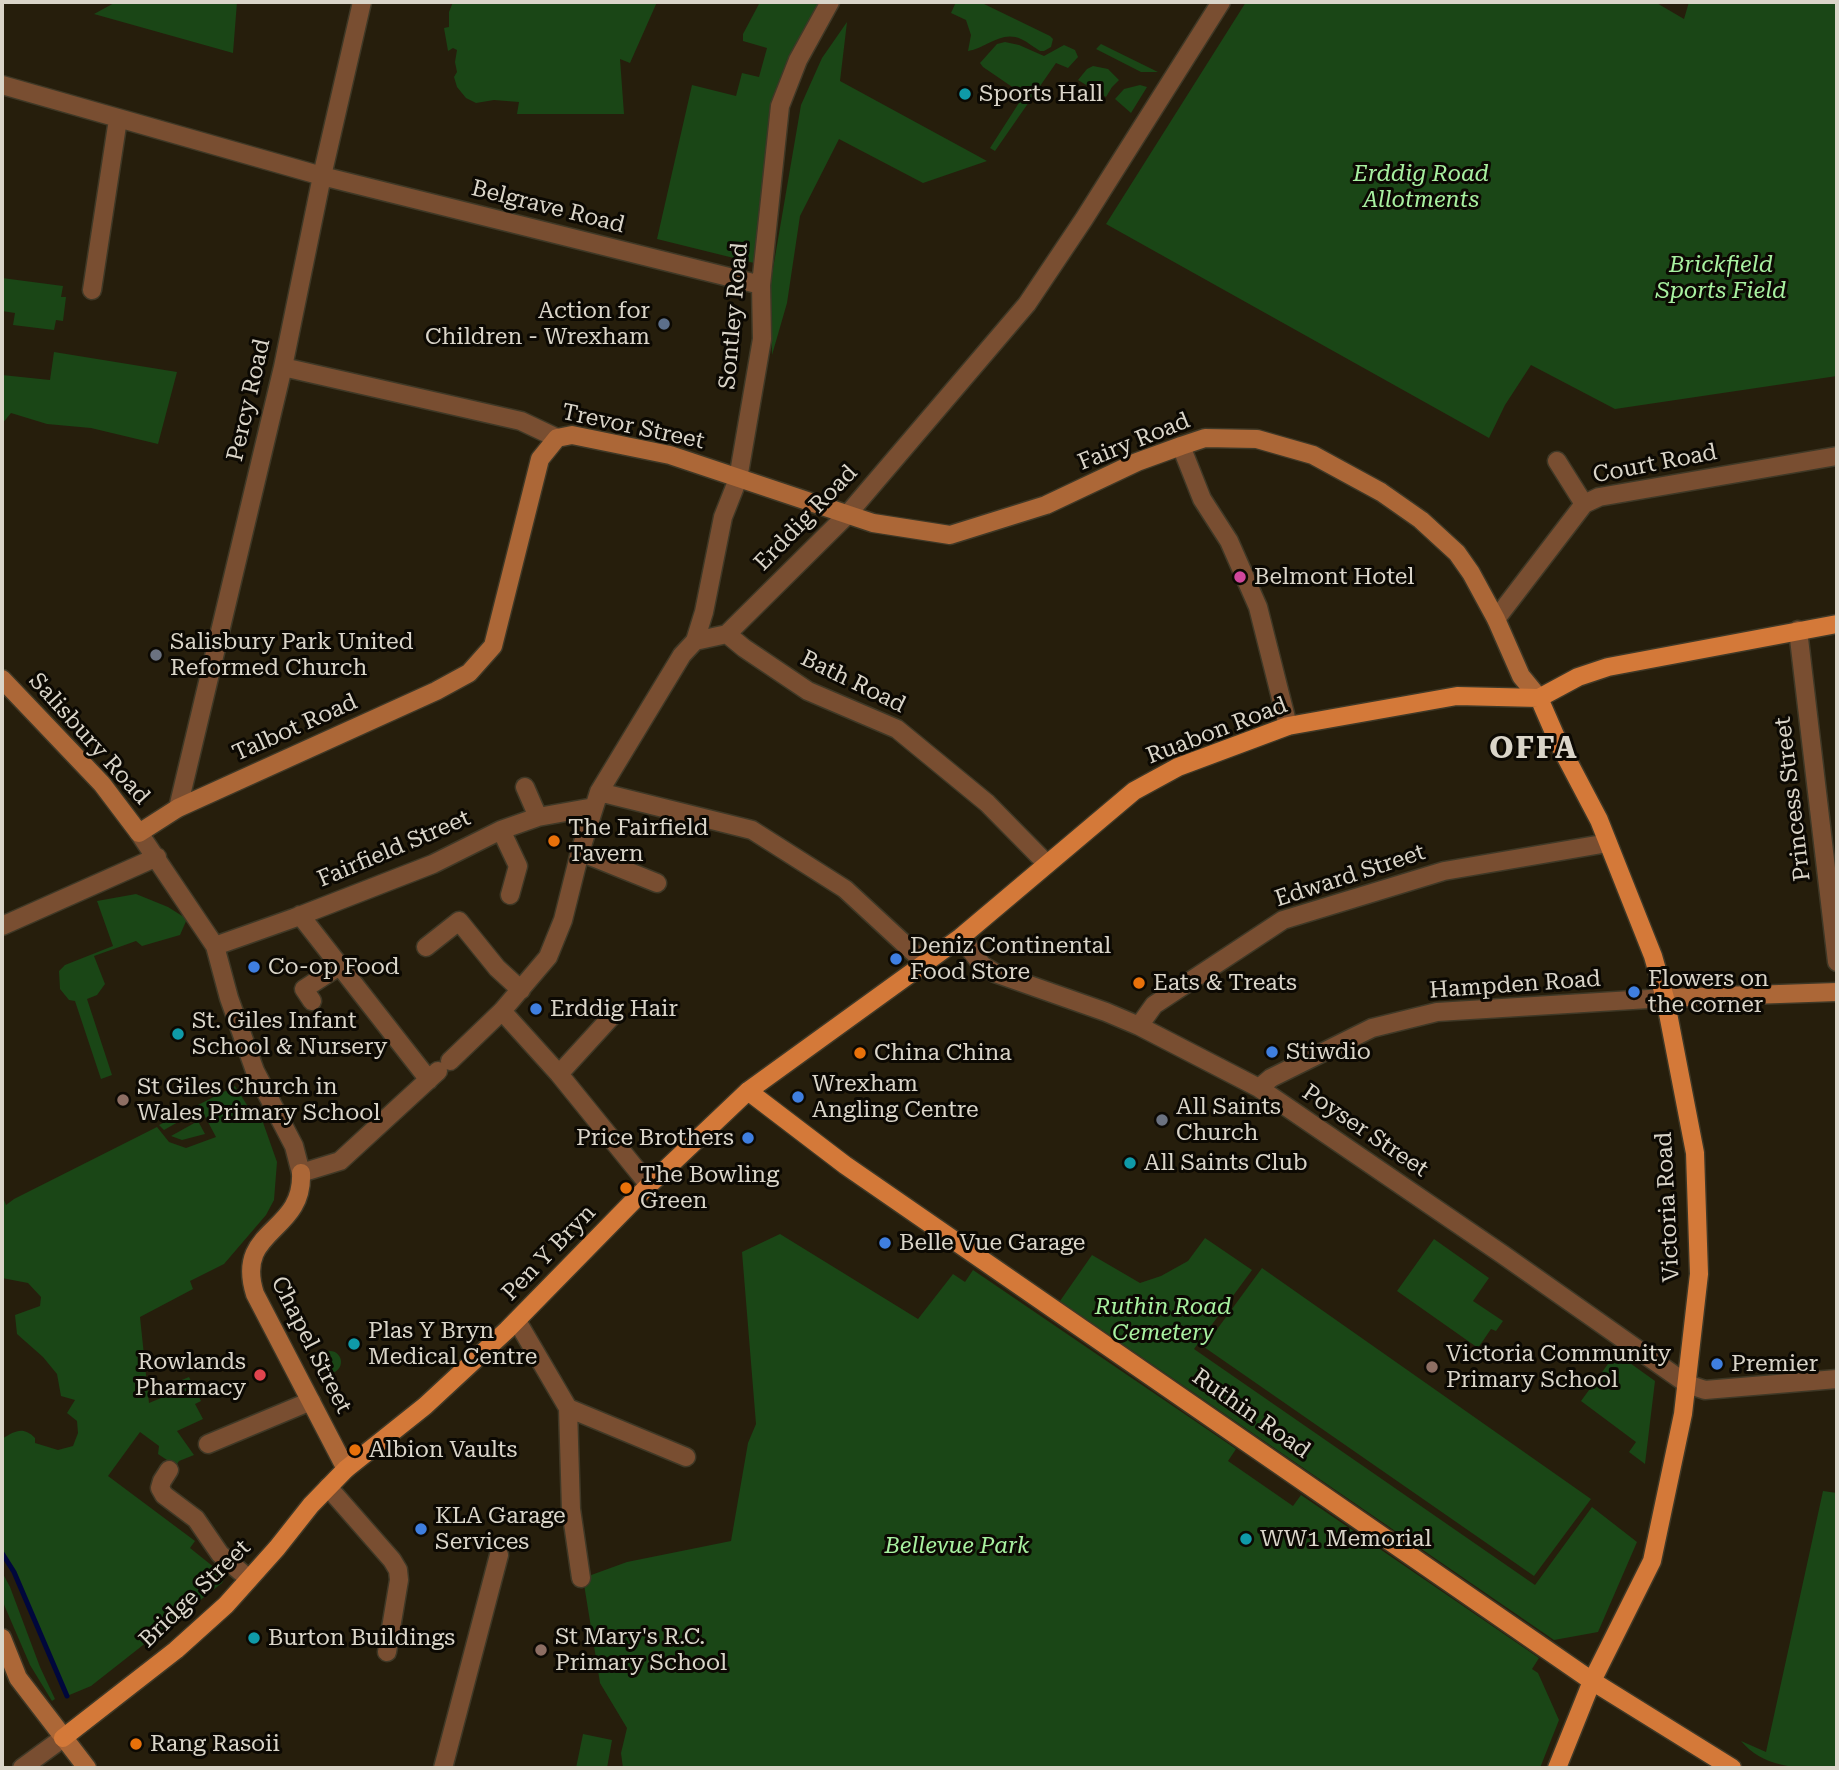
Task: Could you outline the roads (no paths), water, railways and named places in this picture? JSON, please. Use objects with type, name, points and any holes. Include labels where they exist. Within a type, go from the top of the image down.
[{"type":"main road","name":"Trevor Street","points":[[557,438],[572,435],[670,455],[847,514]]},
{"type":"main road","name":"Talbot Road","points":[[139,833],[178,808],[436,691],[469,673],[493,646],[540,459],[557,438]]},
{"type":"main road","name":"Fairy Road","points":[[847,514],[873,523],[950,534],[1046,505],[1181,446],[1205,439],[1257,439],[1313,455],[1381,492],[1421,520],[1457,553],[1496,619],[1521,676],[1539,698]]},
{"type":"main road","name":"Ruabon Road","points":[[748,1091],[961,937],[1134,791],[1178,767],[1288,726],[1457,696],[1539,698],[1578,677],[1608,667],[1837,624]]},
{"type":"main road","name":"Salisbury Road","points":[[2,679],[102,784],[139,833]]},
{"type":"main road","name":"Victoria Road","points":[[1539,698],[1608,843],[1653,956],[1665,998],[1695,1153],[1699,1273],[1683,1414],[1652,1560],[1592,1681],[1557,1768]]},
{"type":"main road","points":[[1665,998],[1837,992]]},
{"type":"main road","name":"Pen Y Bryn","points":[[346,1469],[425,1406],[517,1321],[649,1185],[748,1091]]},
{"type":"main road","name":"Ruthin Road","points":[[748,1091],[845,1165],[1592,1681],[1732,1768]]},
{"type":"main road","name":"Chapel Street","points":[[301,1172],[302,1186],[298,1202],[290,1214],[260,1242],[251,1262],[250,1278],[255,1294],[346,1469]]},
{"type":"main road","name":"Bridge Street","points":[[63,1738],[176,1650],[226,1605],[346,1469]]},
{"type":"main road","points":[[2,1638],[18,1678],[87,1768]]},
{"type":"street","name":"Percy Road","points":[[178,808],[283,367],[322,176],[362,2]]},
{"type":"street","name":"Sontley Road","points":[[695,641],[704,612],[723,517],[738,478],[762,339],[761,285],[780,106],[797,60],[830,2]]},
{"type":"street","name":"Erddig Road","points":[[727,634],[847,514],[1027,304],[1221,2]]},
{"type":"street","name":"Belgrave Road","points":[[2,85],[322,176],[761,285]]},
{"type":"street","points":[[92,290],[118,120]]},
{"type":"street","name":"Trevor Street","points":[[283,367],[522,421],[557,438]]},
{"type":"street","points":[[1181,446],[1202,499],[1229,541],[1258,607],[1288,726]]},
{"type":"street","name":"Court Road","points":[[1496,619],[1584,504],[1599,496],[1837,456]]},
{"type":"street","points":[[1557,461],[1584,504]]},
{"type":"street","name":"Princess Street","points":[[1798,630],[1837,962]]},
{"type":"street","points":[[139,833],[215,946],[229,998],[255,1071],[294,1146],[301,1172],[340,1161],[502,1012],[548,957],[563,920],[580,852],[597,800],[682,655],[695,641],[727,634]]},
{"type":"street","name":"Bath Road","points":[[727,634],[808,691],[897,729],[987,803],[1047,864]]},
{"type":"street","points":[[525,787],[538,817]]},
{"type":"street","points":[[597,800],[752,830],[845,889],[925,962]]},
{"type":"street","name":"Fairfield Street","points":[[215,946],[433,864],[501,830],[597,800]]},
{"type":"street","points":[[501,830],[518,866],[510,895]]},
{"type":"street","name":"Edward Street","points":[[1139,1026],[1154,1005],[1283,920],[1444,871],[1608,843]]},
{"type":"street","points":[[580,852],[657,883]]},
{"type":"street","points":[[4,920],[157,857]]},
{"type":"street","points":[[300,915],[341,965],[439,1071]]},
{"type":"street","points":[[426,947],[458,920],[497,968],[522,990]]},
{"type":"street","name":"Poyser Street","points":[[961,937],[982,965],[995,973],[1139,1026],[1259,1088],[1687,1384]]},
{"type":"street","points":[[312,1002],[304,989],[341,965]]},
{"type":"street","name":"Hampden Road","points":[[1259,1088],[1271,1078],[1372,1028],[1437,1012],[1665,998]]},
{"type":"street","points":[[502,1012],[559,1074],[649,1185]]},
{"type":"street","points":[[559,1074],[612,1015]]},
{"type":"street","points":[[517,1321],[568,1408],[571,1509],[581,1578]]},
{"type":"street","points":[[1687,1384],[1705,1390],[1837,1379]]},
{"type":"street","points":[[208,1444],[311,1401]]},
{"type":"street","points":[[568,1408],[687,1457]]},
{"type":"street","points":[[169,1470],[160,1488],[164,1495],[196,1519],[220,1554],[249,1579]]},
{"type":"street","points":[[328,1487],[398,1570],[399,1580],[387,1652]]},
{"type":"street","points":[[443,1768],[499,1555]]},
{"type":"street","points":[[22,1768],[63,1738]]},
{"type":"waterway","points":[[2,1553],[14,1572],[67,1696]]},
{"type":"place","name":"Sports Hall","points":[[965,94]]},
{"type":"place","name":"Action for Children - Wrexham","points":[[664,324]]},
{"type":"place","name":"Belmont Hotel","points":[[1240,577]]},
{"type":"place","name":"Salisbury Park United Reformed Church","points":[[156,655]]},
{"type":"place","name":"The Fairfield Tavern","points":[[554,841]]},
{"type":"place","name":"Deniz Continental Food Store","points":[[896,959]]},
{"type":"place","name":"Co-op Food","points":[[254,967]]},
{"type":"place","name":"Eats & Treats","points":[[1139,983]]},
{"type":"place","name":"Flowers on the corner","points":[[1634,992]]},
{"type":"place","name":"Erddig Hair","points":[[536,1009]]},
{"type":"place","name":"St. Giles Infant School & Nursery","points":[[178,1034]]},
{"type":"place","name":"Stiwdio","points":[[1272,1052]]},
{"type":"place","name":"China China","points":[[860,1053]]},
{"type":"place","name":"Wrexham Angling Centre","points":[[798,1097]]},
{"type":"place","name":"St Giles Church in Wales Primary School","points":[[123,1100]]},
{"type":"place","name":"All Saints Church","points":[[1162,1120]]},
{"type":"place","name":"Price Brothers","points":[[748,1138]]},
{"type":"place","name":"All Saints Club","points":[[1130,1163]]},
{"type":"place","name":"The Bowling Green","points":[[626,1188]]},
{"type":"place","name":"Belle Vue Garage","points":[[885,1243]]},
{"type":"place","name":"Plas Y Bryn Medical Centre","points":[[354,1344]]},
{"type":"place","name":"Premier","points":[[1717,1364]]},
{"type":"place","name":"Victoria Community Primary School","points":[[1432,1367]]},
{"type":"place","name":"Rowlands Pharmacy","points":[[260,1375]]},
{"type":"place","name":"Albion Vaults","points":[[355,1450]]},
{"type":"place","name":"KLA Garage Services","points":[[421,1529]]},
{"type":"place","name":"WW1 Memorial","points":[[1246,1539]]},
{"type":"place","name":"Burton Buildings","points":[[254,1638]]},
{"type":"place","name":"St Mary's R.C. Primary School","points":[[541,1650]]},
{"type":"place","name":"Rang Rasoii","points":[[136,1744]]},
{"type":"district","name":"OFFA","points":[[1534,749]]},
{"type":"park label","name":"Erddig Road Allotments","points":[[1421,187]]},
{"type":"park label","name":"Brickfield Sports Field","points":[[1721,278]]},
{"type":"park label","name":"Ruthin Road Cemetery","points":[[1163,1320]]},
{"type":"park label","name":"Bellevue Park","points":[[957,1546]]}]
